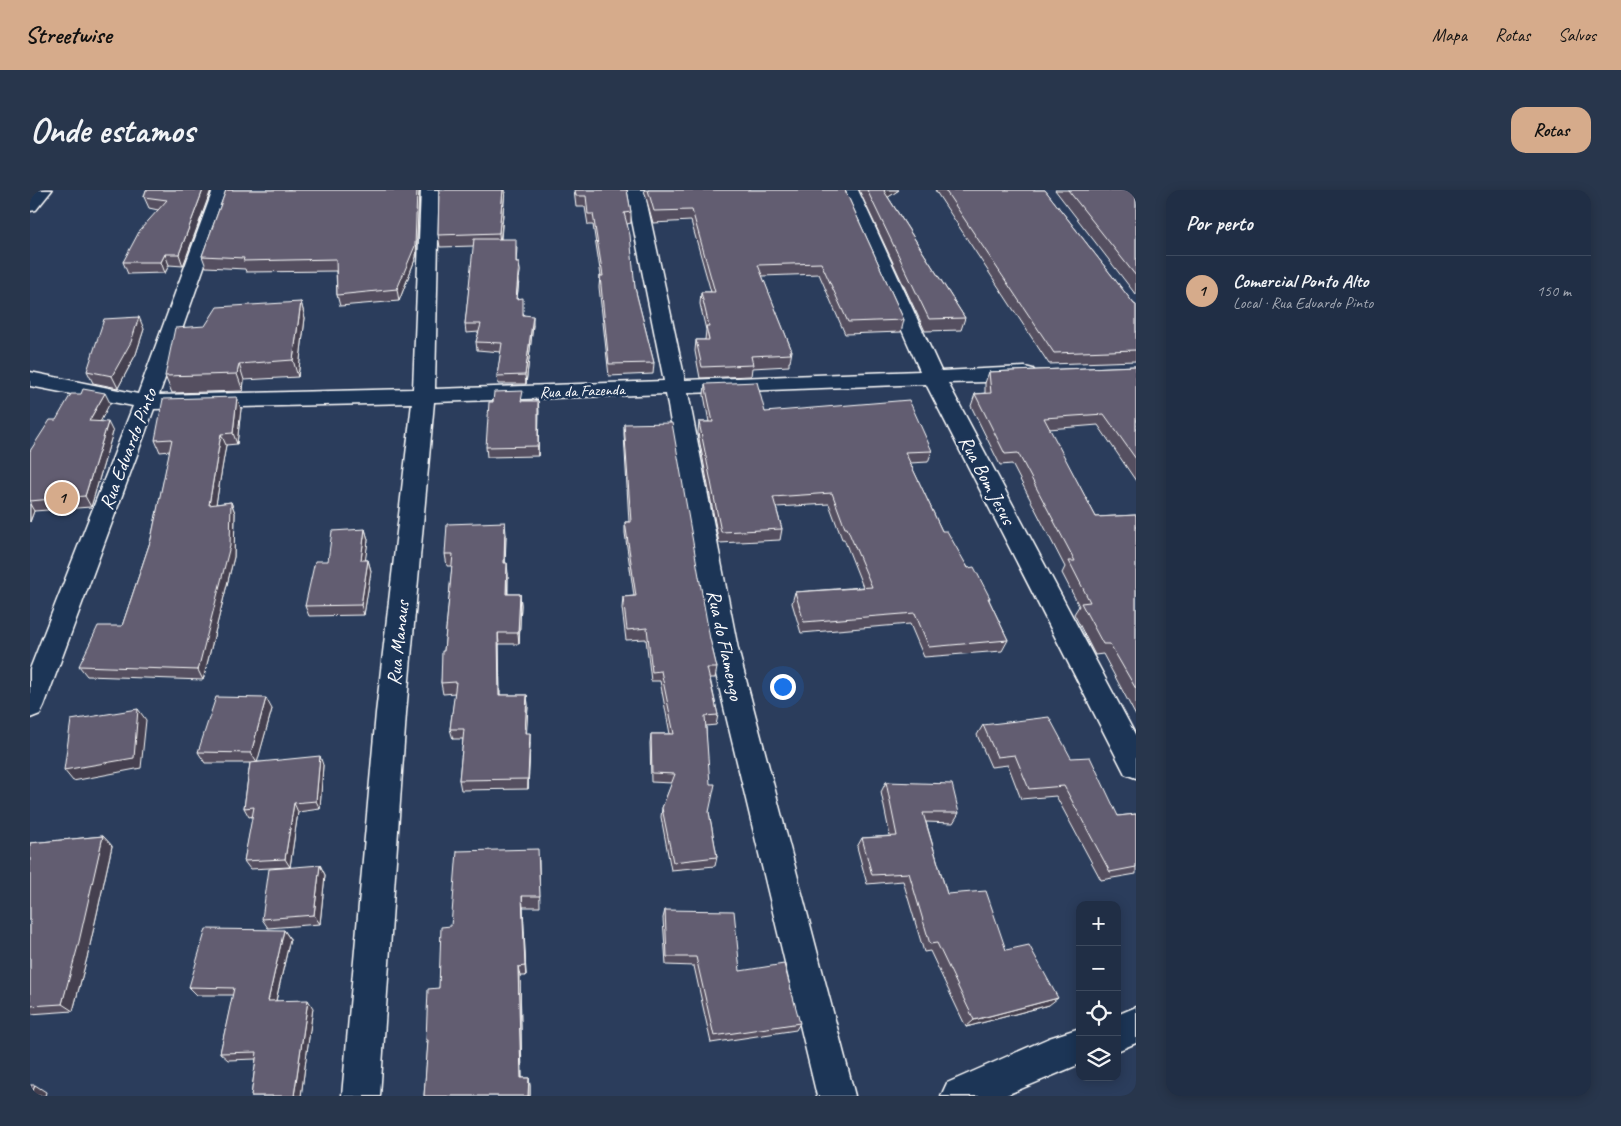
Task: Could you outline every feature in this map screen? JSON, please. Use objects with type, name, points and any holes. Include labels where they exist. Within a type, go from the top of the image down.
[{"type":"street","points":[[30,206],[43,190]]},
{"type":"street","name":"Rua Eduardo Pinto","points":[[30,706],[146,402],[222,190]]},
{"type":"street","name":"Rua Manaus","points":[[360,1096],[391,713],[424,396],[430,190]]},
{"type":"street","name":"Rua do Flamengo","points":[[635,190],[676,388],[724,650],[836,1096]]},
{"type":"street","name":"Rua Bom Jesus","points":[[849,190],[934,378],[1136,765]]},
{"type":"street","name":"Rua da Fazenda","points":[[30,380],[146,402],[676,388],[1049,373]]},
{"type":"street","points":[[1121,1031],[1136,1025]]},
{"type":"street","points":[[960,1096],[1049,1057],[1076,1047]]},
{"type":"building","points":[[146,190],[203,190],[179,254],[165,254],[161,262],[123,262],[140,230],[167,200],[144,197]]},
{"type":"building","points":[[226,190],[417,190],[415,246],[397,289],[337,295],[336,259],[243,261],[244,258],[202,256]]},
{"type":"building","points":[[439,190],[503,190],[499,233],[438,235]]},
{"type":"building","points":[[575,190],[627,190],[631,212],[624,213],[630,235],[635,288],[654,363],[609,364],[600,276],[603,276],[593,214],[588,214],[586,196],[576,196]]},
{"type":"building","points":[[648,190],[845,190],[904,320],[848,322],[821,263],[758,265],[792,351],[790,351],[791,354],[751,356],[753,365],[702,367],[696,340],[709,340],[706,326],[709,326],[701,292],[715,292],[692,210],[654,211]]},
{"type":"building","points":[[867,190],[885,190],[965,318],[929,319]]},
{"type":"building","points":[[945,190],[1045,190],[1136,305],[1136,350],[1054,353]]},
{"type":"building","points":[[1068,190],[1136,190],[1136,276]]},
{"type":"building","points":[[474,239],[516,239],[516,263],[519,263],[516,299],[523,298],[523,315],[533,316],[525,375],[497,376],[502,343],[476,342],[481,324],[465,324]]},
{"type":"building","points":[[301,302],[293,360],[239,364],[237,374],[165,376],[175,328],[205,326],[217,307]]},
{"type":"building","points":[[139,317],[131,342],[112,376],[87,371],[104,319]]},
{"type":"building","points":[[1136,366],[1136,459],[1104,414],[1044,418],[1096,517],[1136,515],[1136,689],[1110,644],[1103,644],[1081,603],[1090,602],[1069,561],[1075,561],[1018,453],[1005,454],[975,394],[991,393],[989,372]]},
{"type":"building","points":[[757,382],[765,412],[909,400],[932,451],[905,452],[942,531],[947,531],[968,568],[974,567],[1008,640],[929,647],[915,613],[804,622],[795,592],[872,587],[847,528],[845,528],[832,493],[773,497],[782,529],[721,532],[699,422],[713,422],[705,384]]},
{"type":"building","points":[[83,389],[105,393],[89,421],[108,422],[85,496],[30,501],[30,451],[50,420],[56,420],[71,394],[81,394]]},
{"type":"building","points":[[523,391],[521,401],[538,401],[538,446],[486,447],[489,402],[493,402],[494,392]]},
{"type":"building","points":[[237,397],[233,433],[221,434],[209,505],[231,502],[230,546],[198,670],[79,666],[98,626],[122,626],[151,539],[172,439],[155,440],[163,399]]},
{"type":"building","points":[[672,423],[710,639],[717,668],[707,668],[718,715],[705,716],[710,784],[715,784],[709,812],[717,857],[673,862],[662,808],[675,774],[652,773],[651,734],[674,734],[661,671],[652,672],[647,628],[627,630],[623,597],[636,596],[625,522],[631,522],[624,424]]},
{"type":"building","points":[[505,522],[504,563],[507,563],[506,594],[520,594],[518,633],[498,633],[499,695],[527,695],[525,733],[530,733],[528,779],[459,780],[464,729],[450,729],[456,682],[441,683],[442,651],[444,651],[453,554],[445,554],[447,524]]},
{"type":"building","points":[[365,529],[361,560],[368,560],[361,605],[305,606],[315,561],[328,561],[332,531]]},
{"type":"building","points":[[216,697],[266,698],[251,753],[198,752]]},
{"type":"building","points":[[138,709],[134,758],[64,770],[71,720]]},
{"type":"building","points":[[1049,717],[1071,758],[1090,757],[1118,816],[1136,814],[1136,867],[1110,872],[1064,786],[1029,789],[1015,755],[997,757],[983,725]]},
{"type":"building","points":[[320,756],[316,801],[294,803],[285,859],[244,861],[254,807],[244,808],[250,763]]},
{"type":"building","points":[[886,782],[952,784],[959,813],[923,813],[947,894],[986,891],[1006,950],[1029,945],[1058,998],[974,1020],[937,943],[930,944],[909,873],[872,875],[862,838],[897,836]]},
{"type":"building","points":[[103,836],[78,946],[62,1004],[30,1006],[30,843]]},
{"type":"building","points":[[538,849],[540,896],[522,896],[525,966],[518,967],[521,1078],[529,1078],[528,1096],[424,1096],[428,1040],[426,1040],[428,989],[439,988],[441,927],[451,926],[457,851]]},
{"type":"building","points":[[320,865],[314,915],[262,919],[269,869]]},
{"type":"building","points":[[665,910],[734,911],[740,971],[784,964],[800,1023],[714,1036],[696,957],[667,957]]},
{"type":"building","points":[[206,929],[284,930],[268,1001],[308,1000],[294,1096],[251,1096],[257,1052],[220,1053],[234,988],[189,987]]},
{"type":"building","points":[[30,1085],[35,1085],[31,1096],[30,1096]]},
{"type":"place","name":"Comercial Ponto Alto","points":[[62,498]]}]
